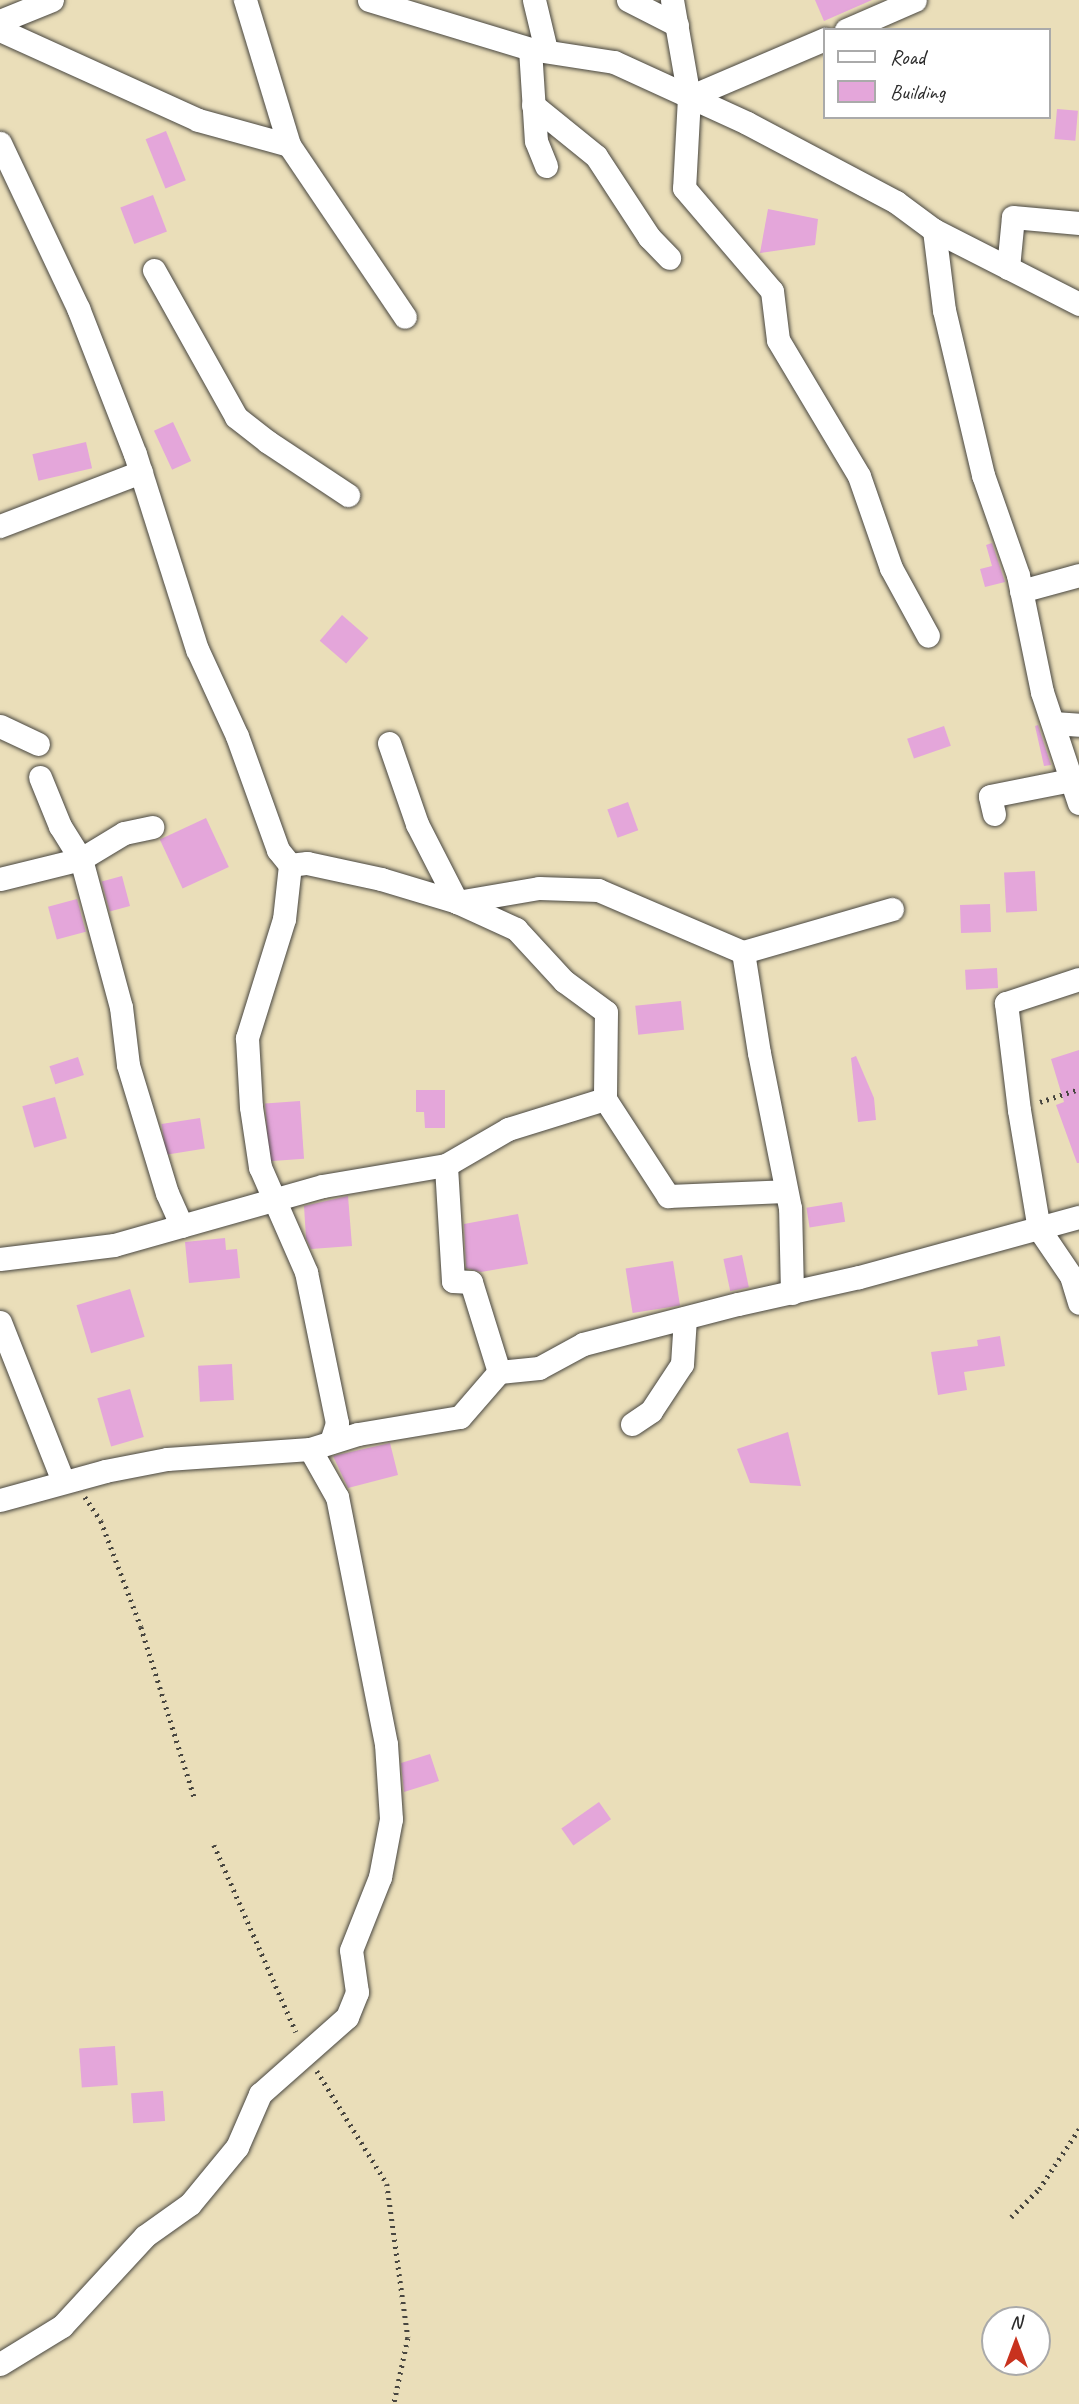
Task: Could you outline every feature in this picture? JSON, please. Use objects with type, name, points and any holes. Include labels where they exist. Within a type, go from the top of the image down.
[{"type":"street","points":[[0,21],[52,0]]},
{"type":"street","points":[[244,0],[289,145],[405,317]]},
{"type":"street","points":[[534,0],[538,50],[533,105],[536,141],[546,166]]},
{"type":"street","points":[[628,0],[677,25]]},
{"type":"street","points":[[673,0],[689,97],[684,188],[772,291],[778,340],[859,476],[891,568],[928,636]]},
{"type":"street","points":[[851,28],[915,0]]},
{"type":"street","points":[[381,2],[538,50],[614,62],[747,123],[896,202],[934,230],[1079,304]]},
{"type":"street","points":[[0,30],[198,120],[289,145]]},
{"type":"street","points":[[689,97],[824,38]]},
{"type":"street","points":[[533,105],[596,156],[649,237],[669,258]]},
{"type":"street","points":[[1,146],[78,308],[141,472],[197,649],[237,736],[278,850],[290,865],[285,919],[247,1038],[251,1107],[260,1167],[306,1272],[337,1423],[321,1446]]},
{"type":"street","points":[[1008,268],[1013,217],[1079,223]]},
{"type":"street","points":[[934,230],[944,310],[977,450],[1021,591],[1042,692],[1079,803]]},
{"type":"street","points":[[154,270],[236,417],[268,442],[348,495]]},
{"type":"street","points":[[0,526],[141,472]]},
{"type":"street","points":[[1021,591],[1079,575]]},
{"type":"street","points":[[1053,723],[1079,725]]},
{"type":"street","points":[[0,726],[38,744]]},
{"type":"street","points":[[390,743],[417,824],[457,902]]},
{"type":"street","points":[[40,777],[60,826],[81,859],[121,1007],[128,1065],[167,1194],[182,1226]]},
{"type":"street","points":[[994,814],[990,796],[1071,780]]},
{"type":"street","points":[[0,879],[81,859],[124,833],[152,827]]},
{"type":"street","points":[[290,865],[307,863],[381,879],[457,902],[516,929],[564,981],[606,1012],[605,1099],[668,1196],[785,1191]]},
{"type":"street","points":[[457,902],[538,888],[598,890],[743,952],[892,909]]},
{"type":"street","points":[[743,952],[790,1208],[792,1293]]},
{"type":"street","points":[[1079,979],[1006,1003],[1019,1110],[1039,1229],[1070,1276],[1079,1303]]},
{"type":"street","points":[[0,1259],[114,1245],[250,1204],[275,1200],[323,1186],[446,1165],[508,1129],[605,1099]]},
{"type":"street","points":[[446,1165],[453,1281],[471,1282],[499,1372]]},
{"type":"street","points":[[0,1500],[68,1480],[167,1459],[321,1446],[358,1434],[460,1417],[499,1372],[538,1368],[583,1344],[792,1293],[1079,1217]]},
{"type":"street","points":[[632,1424],[650,1411],[682,1364],[685,1318]]},
{"type":"street","points":[[0,1322],[68,1480]]},
{"type":"street","points":[[0,2364],[62,2326],[145,2236],[191,2204],[237,2147],[260,2094],[347,2017],[357,1992],[351,1950],[380,1877],[391,1819],[386,1744],[337,1497],[321,1446]]},
{"type":"path","points":[[1019,1110],[1079,1089]]},
{"type":"path","points":[[68,1480],[101,1521],[137,1615],[195,1799]]},
{"type":"path","points":[[214,1845],[306,2054],[387,2184],[408,2338],[394,2404]]},
{"type":"path","points":[[1011,2217],[1039,2189],[1079,2129]]},
{"type":"building","points":[[815,0],[872,0],[824,21]]},
{"type":"building","points":[[1057,109],[1078,111],[1075,141],[1054,139]]},
{"type":"building","points":[[166,131],[186,180],[165,188],[146,139]]},
{"type":"building","points":[[153,195],[167,231],[134,244],[120,208]]},
{"type":"building","points":[[768,209],[818,219],[815,245],[760,253]]},
{"type":"building","points":[[173,422],[191,461],[172,470],[154,431]]},
{"type":"building","points":[[86,442],[92,468],[38,481],[32,454]]},
{"type":"building","points":[[992,543],[1005,582],[985,587],[980,569],[992,566],[986,545]]},
{"type":"building","points":[[342,615],[368,638],[346,664],[320,641]]},
{"type":"building","points":[[1038,725],[1051,765],[1044,766],[1035,726]]},
{"type":"building","points":[[944,726],[951,746],[914,759],[907,739]]},
{"type":"building","points":[[628,802],[638,830],[618,838],[607,810]]},
{"type":"building","points":[[206,818],[229,867],[183,888],[160,840]]},
{"type":"building","points":[[1035,871],[1037,911],[1006,913],[1004,873]]},
{"type":"building","points":[[122,876],[130,906],[110,911],[102,881]]},
{"type":"building","points":[[77,899],[86,932],[57,940],[48,907]]},
{"type":"building","points":[[990,904],[991,932],[961,933],[960,905]]},
{"type":"building","points":[[997,968],[998,988],[966,990],[965,970]]},
{"type":"building","points":[[681,1001],[684,1030],[638,1035],[635,1006]]},
{"type":"building","points":[[1079,1050],[1077,1163],[1056,1105],[1064,1102],[1051,1059]]},
{"type":"building","points":[[856,1056],[874,1098],[876,1120],[858,1122],[851,1058]]},
{"type":"building","points":[[78,1057],[84,1075],[55,1084],[49,1066]]},
{"type":"building","points":[[416,1090],[445,1090],[445,1128],[425,1128],[424,1112],[416,1112]]},
{"type":"building","points":[[55,1097],[67,1138],[34,1148],[22,1106]]},
{"type":"building","points":[[300,1101],[304,1159],[269,1161],[265,1103]]},
{"type":"building","points":[[200,1118],[205,1149],[166,1155],[161,1124]]},
{"type":"building","points":[[348,1196],[352,1246],[311,1249],[306,1238],[304,1206]]},
{"type":"building","points":[[842,1202],[845,1222],[810,1227],[806,1208]]},
{"type":"building","points":[[518,1214],[528,1264],[481,1272],[466,1268],[464,1224]]},
{"type":"building","points":[[225,1238],[226,1250],[237,1249],[240,1278],[189,1283],[185,1242]]},
{"type":"building","points":[[742,1255],[749,1287],[730,1291],[723,1259]]},
{"type":"building","points":[[673,1261],[680,1305],[633,1313],[626,1269]]},
{"type":"building","points":[[130,1289],[145,1337],[91,1353],[76,1305]]},
{"type":"building","points":[[1000,1336],[1005,1366],[964,1372],[967,1390],[938,1395],[931,1352],[978,1346],[977,1340]]},
{"type":"building","points":[[232,1364],[234,1400],[200,1402],[198,1366]]},
{"type":"building","points":[[130,1389],[144,1437],[111,1446],[97,1398]]},
{"type":"building","points":[[788,1432],[801,1486],[750,1483],[737,1449]]},
{"type":"building","points":[[390,1443],[398,1475],[348,1488],[333,1456]]},
{"type":"building","points":[[430,1754],[439,1781],[404,1792],[401,1763]]},
{"type":"building","points":[[599,1802],[611,1819],[573,1846],[561,1828]]},
{"type":"building","points":[[115,2046],[118,2085],[82,2087],[79,2049]]},
{"type":"building","points":[[163,2091],[165,2121],[133,2123],[131,2093]]}]
